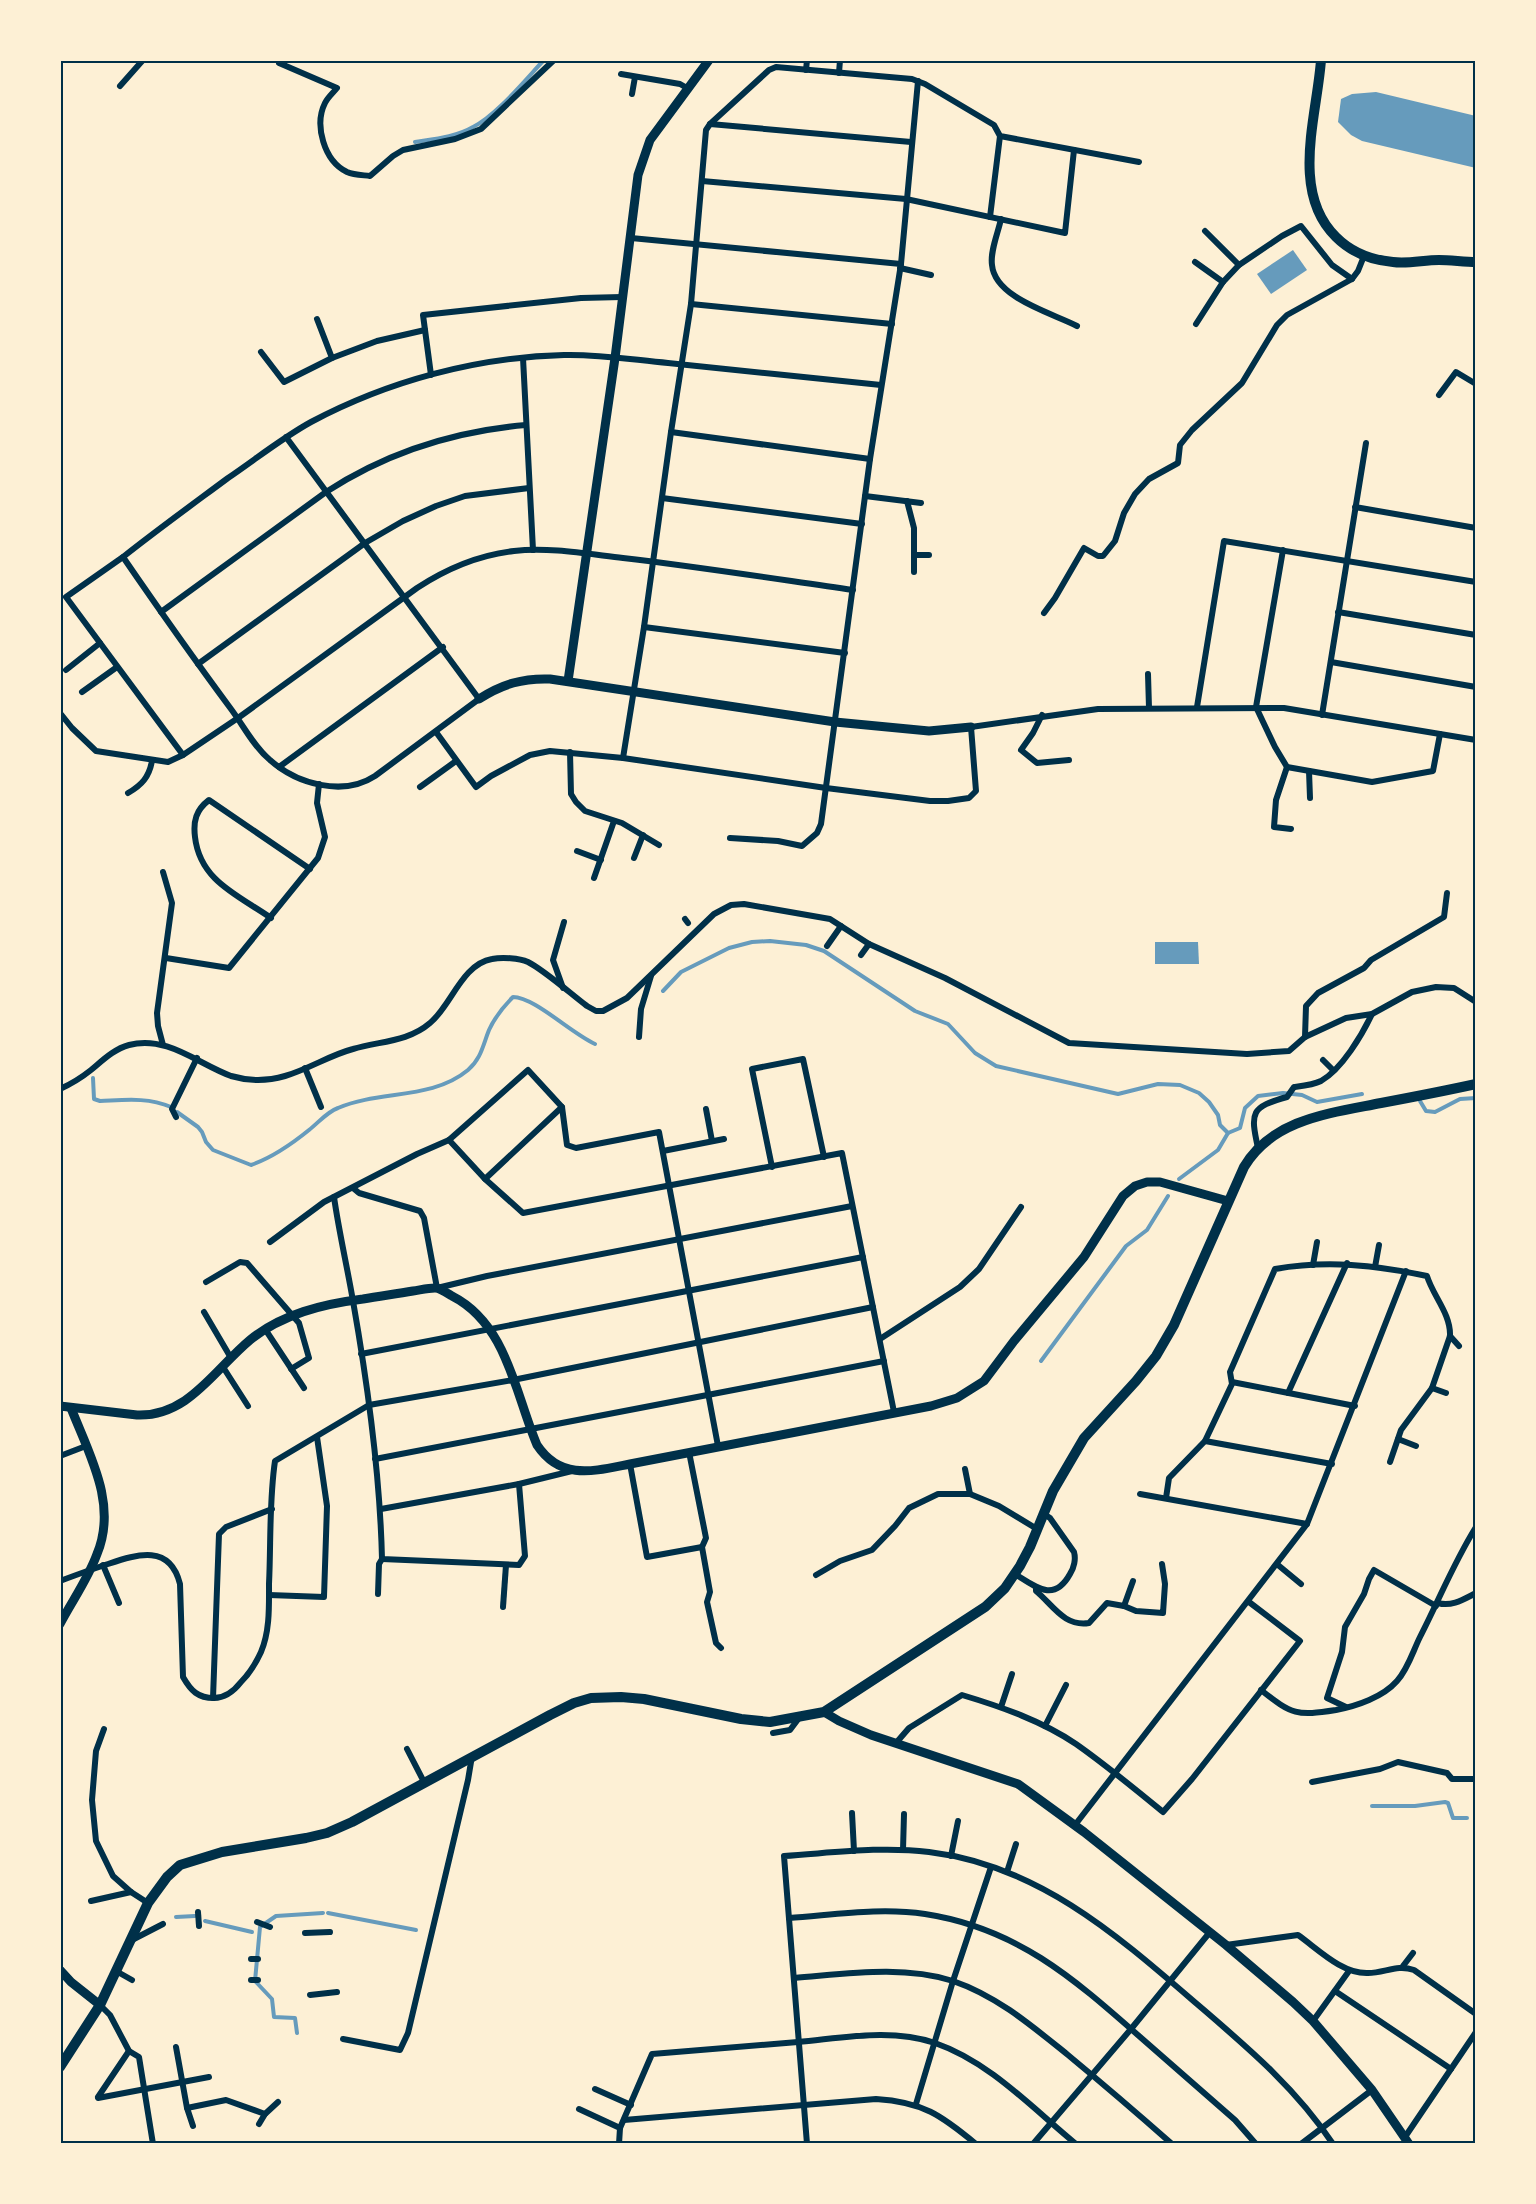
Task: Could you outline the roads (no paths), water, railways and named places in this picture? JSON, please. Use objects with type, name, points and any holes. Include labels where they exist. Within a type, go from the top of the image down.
[{"type":"main road","points":[[1321,60],[1310,157],[1312,192],[1319,214],[1329,231],[1343,244],[1364,256],[1394,262],[1438,260],[1476,262]]},
{"type":"main road","points":[[60,2067],[100,2004],[148,1903],[167,1877],[180,1865],[222,1852],[327,1833],[352,1822],[472,1755],[574,1703],[591,1698],[644,1699],[741,1719],[770,1722],[824,1712],[985,1607],[1005,1588],[1015,1574],[1030,1548],[1064,1472],[1084,1438],[1156,1356],[1174,1325],[1244,1167],[1258,1148],[1282,1131],[1308,1119],[1476,1084]]},
{"type":"street","points":[[120,86],[143,60]]},
{"type":"street","points":[[279,63],[337,88],[325,103],[322,112],[324,144],[338,167],[353,174],[370,176],[403,150],[455,139],[481,129],[554,60]]},
{"type":"street","points":[[568,681],[615,358],[638,176],[650,140],[710,60]]},
{"type":"street","points":[[806,70],[807,60]]},
{"type":"street","points":[[839,73],[840,60]]},
{"type":"street","points":[[623,758],[691,304],[706,130],[710,124],[769,70],[776,67],[918,81],[994,124],[1000,136],[990,217]]},
{"type":"street","points":[[621,74],[680,84],[687,88]]},
{"type":"street","points":[[632,94],[635,77]]},
{"type":"street","points":[[730,838],[778,841],[802,846],[817,833],[821,824],[870,459],[900,266],[918,81]]},
{"type":"street","points":[[710,124],[911,142]]},
{"type":"street","points":[[1000,136],[1139,162]]},
{"type":"street","points":[[702,181],[906,199],[1065,232],[1074,150]]},
{"type":"street","points":[[1001,219],[991,263],[993,271],[1002,284],[1018,300],[1077,326]]},
{"type":"street","points":[[1196,324],[1223,282],[1239,265],[1301,226],[1332,265],[1352,279]]},
{"type":"street","points":[[1205,231],[1239,265]]},
{"type":"street","points":[[631,238],[900,266],[931,275]]},
{"type":"street","points":[[1044,613],[1084,548],[1098,556],[1103,556],[1115,541],[1124,513],[1135,494],[1149,479],[1178,463],[1180,445],[1199,423],[1242,383],[1277,325],[1295,310],[1352,279],[1359,271],[1364,256]]},
{"type":"street","points":[[1195,262],[1223,282]]},
{"type":"street","points":[[431,375],[423,315],[581,298],[622,297]]},
{"type":"street","points":[[691,304],[892,324]]},
{"type":"street","points":[[317,319],[332,358]]},
{"type":"street","points":[[261,352],[284,382],[332,358],[377,341],[425,330]]},
{"type":"street","points":[[183,754],[66,597],[286,437],[358,399],[431,375],[523,357],[564,355],[615,358],[881,385]]},
{"type":"street","points":[[523,357],[532,550]]},
{"type":"street","points":[[1439,395],[1456,372],[1476,384]]},
{"type":"street","points":[[161,612],[352,475],[430,443],[499,428],[526,425]]},
{"type":"street","points":[[671,432],[870,459]]},
{"type":"street","points":[[286,437],[479,699]]},
{"type":"street","points":[[1322,714],[1366,443]]},
{"type":"street","points":[[198,664],[365,543],[403,521],[465,496],[529,488]]},
{"type":"street","points":[[865,496],[921,503]]},
{"type":"street","points":[[662,498],[862,524]]},
{"type":"street","points":[[907,501],[914,528],[914,573]]},
{"type":"street","points":[[1355,507],[1476,528]]},
{"type":"street","points":[[1197,707],[1224,541],[1476,582]]},
{"type":"street","points":[[60,713],[96,751],[168,762],[238,718],[437,575],[493,555],[532,550],[585,554],[853,591]]},
{"type":"street","points":[[1283,550],[1256,707],[1287,767],[1372,782],[1433,771],[1440,734]]},
{"type":"street","points":[[914,555],[929,555]]},
{"type":"street","points":[[123,557],[268,759],[288,773],[335,787],[347,787],[366,782],[479,699],[503,685],[535,678],[568,681],[836,722],[929,731],[1098,709],[1256,707],[1284,708],[1476,740]]},
{"type":"street","points":[[1338,612],[1476,634]]},
{"type":"street","points":[[644,627],[845,653]]},
{"type":"street","points":[[66,670],[100,644]]},
{"type":"street","points":[[279,767],[442,647]]},
{"type":"street","points":[[1331,662],[1476,687]]},
{"type":"street","points":[[82,692],[117,667]]},
{"type":"street","points":[[1148,674],[1149,708]]},
{"type":"street","points":[[1042,716],[1021,750],[1037,763],[1069,760]]},
{"type":"street","points":[[436,732],[476,788],[491,776],[530,755],[550,751],[623,758],[826,788],[930,801],[948,801],[969,798],[976,791],[972,727]]},
{"type":"street","points":[[570,752],[571,794],[576,802],[585,811],[614,821],[659,845]]},
{"type":"street","points":[[128,793],[141,785],[147,777],[152,761]]},
{"type":"street","points":[[420,788],[456,761]]},
{"type":"street","points":[[1287,767],[1276,800],[1274,827],[1291,829]]},
{"type":"street","points":[[1309,771],[1310,798]]},
{"type":"street","points":[[166,958],[229,968],[318,858],[325,837],[317,803],[319,784]]},
{"type":"street","points":[[271,918],[218,882],[203,866],[193,824],[196,814],[209,800],[309,868]]},
{"type":"street","points":[[594,878],[614,821]]},
{"type":"street","points":[[634,858],[643,835]]},
{"type":"street","points":[[577,851],[601,860]]},
{"type":"street","points":[[163,872],[172,903],[158,1013],[158,1026],[164,1045]]},
{"type":"street","points":[[1305,1037],[1306,1006],[1318,993],[1364,968],[1371,960],[1444,916],[1447,893]]},
{"type":"street","points":[[60,1089],[77,1081],[126,1046],[154,1043],[197,1058],[231,1076],[252,1080],[287,1076],[353,1049],[400,1039],[415,1033],[439,1014],[470,972],[491,959],[508,958],[528,962],[596,1011],[603,1011],[627,998],[714,914],[731,905],[744,904],[830,919],[869,944],[945,978],[1069,1043],[1247,1054],[1289,1051],[1305,1037],[1346,1017],[1372,1014],[1412,992],[1436,987],[1454,988],[1476,1002]]},
{"type":"street","points":[[563,988],[553,960],[564,922]]},
{"type":"street","points":[[827,946],[842,926]]},
{"type":"street","points":[[861,955],[869,944]]},
{"type":"street","points":[[639,1037],[641,1009],[651,976]]},
{"type":"street","points":[[1258,1148],[1253,1122],[1255,1114],[1264,1104],[1291,1092],[1294,1087],[1321,1081],[1360,1038],[1372,1014]]},
{"type":"street","points":[[176,1117],[172,1109],[197,1058]]},
{"type":"street","points":[[772,1167],[752,1069],[803,1059],[824,1157]]},
{"type":"street","points":[[1323,1060],[1333,1070]]},
{"type":"street","points":[[305,1068],[321,1107]]},
{"type":"street","points":[[270,1242],[296,1221],[334,1197],[449,1140],[528,1070],[562,1107],[567,1145],[576,1148],[659,1132],[718,1446]]},
{"type":"street","points":[[485,1179],[562,1107]]},
{"type":"street","points":[[706,1109],[712,1141]]},
{"type":"street","points":[[663,1151],[724,1139]]},
{"type":"street","points":[[449,1140],[485,1179],[523,1213],[842,1153],[894,1412]]},
{"type":"street","points":[[437,1288],[462,1301],[482,1318],[490,1329],[500,1346],[530,1428],[544,1456],[555,1464],[585,1471],[931,1406],[957,1398],[984,1381],[1084,1257],[1123,1196],[1135,1186],[1147,1182],[1160,1182],[1228,1201]]},
{"type":"street","points":[[352,1188],[358,1193],[420,1211],[424,1218],[437,1288]]},
{"type":"street","points":[[334,1197],[362,1354],[381,1509],[382,1560],[379,1564],[378,1594]]},
{"type":"street","points":[[60,1406],[147,1415],[166,1412],[194,1395],[231,1358],[265,1329],[293,1315],[353,1300],[437,1288],[852,1206]]},
{"type":"street","points":[[880,1339],[967,1281],[979,1269],[1021,1207]]},
{"type":"street","points":[[1313,1265],[1317,1242]]},
{"type":"street","points":[[1375,1267],[1379,1245]]},
{"type":"street","points":[[362,1354],[863,1257]]},
{"type":"street","points":[[206,1282],[240,1262],[247,1263],[299,1323],[309,1358],[291,1369]]},
{"type":"street","points":[[1288,1394],[1347,1263]]},
{"type":"street","points":[[1166,1498],[1169,1478],[1205,1441],[1232,1382],[1230,1372],[1275,1269],[1347,1263],[1427,1276],[1431,1290],[1445,1312],[1450,1336],[1432,1388],[1401,1430],[1390,1462]]},
{"type":"street","points":[[1074,1825],[1278,1565],[1307,1524],[1406,1271]]},
{"type":"street","points":[[60,1581],[141,1554],[158,1556],[171,1564],[180,1584],[183,1677],[190,1690],[197,1695],[222,1698],[247,1675],[260,1653],[267,1627],[275,1461],[369,1405],[513,1380],[873,1307]]},
{"type":"street","points":[[204,1312],[231,1358]]},
{"type":"street","points":[[265,1329],[304,1388]]},
{"type":"street","points":[[1450,1336],[1459,1346]]},
{"type":"street","points":[[375,1459],[884,1361]]},
{"type":"street","points":[[223,1366],[248,1406]]},
{"type":"street","points":[[1232,1382],[1355,1406]]},
{"type":"street","points":[[1432,1388],[1446,1393]]},
{"type":"street","points":[[60,1624],[91,1569],[104,1530],[104,1502],[101,1487],[71,1408]]},
{"type":"street","points":[[269,1595],[324,1597],[327,1506],[317,1437]]},
{"type":"street","points":[[1398,1438],[1416,1446]]},
{"type":"street","points":[[1205,1441],[1332,1464]]},
{"type":"street","points":[[60,1456],[86,1446]]},
{"type":"street","points":[[689,1452],[706,1538],[702,1548],[710,1592],[707,1602],[716,1643],[721,1647]]},
{"type":"street","points":[[630,1464],[647,1557],[702,1548]]},
{"type":"street","points":[[965,1468],[970,1494]]},
{"type":"street","points":[[381,1509],[519,1484],[573,1470]]},
{"type":"street","points":[[382,1560],[519,1565],[525,1556],[519,1484]]},
{"type":"street","points":[[816,1575],[840,1561],[872,1550],[909,1508],[938,1494],[970,1494],[999,1506],[1037,1529]]},
{"type":"street","points":[[1140,1494],[1307,1524]]},
{"type":"street","points":[[213,1698],[219,1534],[226,1527],[272,1509]]},
{"type":"street","points":[[1015,1574],[1046,1591],[1060,1588],[1072,1571],[1075,1556],[1050,1518],[1044,1514]]},
{"type":"street","points":[[1261,1690],[1285,1709],[1297,1713],[1311,1713],[1348,1708],[1380,1694],[1397,1682],[1437,1604],[1449,1573],[1476,1527]]},
{"type":"street","points":[[503,1607],[506,1564]]},
{"type":"street","points":[[1036,1587],[1036,1591],[1061,1617],[1070,1622],[1089,1623],[1107,1603],[1136,1611],[1163,1612],[1162,1564]]},
{"type":"street","points":[[103,1565],[119,1603]]},
{"type":"street","points":[[1278,1565],[1301,1584]]},
{"type":"street","points":[[1348,1708],[1327,1698],[1342,1652],[1346,1627],[1374,1570],[1437,1604],[1455,1603],[1476,1593]]},
{"type":"street","points":[[1124,1606],[1133,1581]]},
{"type":"street","points":[[896,1743],[909,1728],[962,1695],[1001,1707],[1045,1726],[1115,1773],[1163,1812],[1192,1779],[1300,1641],[1249,1602]]},
{"type":"street","points":[[1001,1707],[1012,1674]]},
{"type":"street","points":[[1045,1726],[1066,1685]]},
{"type":"street","points":[[824,1712],[871,1735],[1018,1784],[1074,1825],[1226,1945],[1313,2021],[1372,2090],[1407,2141],[1451,2068],[1476,2032]]},
{"type":"street","points":[[773,1733],[790,1730],[801,1716]]},
{"type":"street","points":[[104,1729],[96,1751],[92,1800],[96,1841],[113,1876],[131,1893],[148,1903]]},
{"type":"street","points":[[407,1749],[424,1782]]},
{"type":"street","points":[[343,2039],[400,2050],[408,2033],[472,1755]]},
{"type":"street","points":[[1312,1782],[1380,1769],[1398,1762],[1447,1773],[1452,1779],[1476,1779]]},
{"type":"street","points":[[852,1813],[855,1851]]},
{"type":"street","points":[[903,1850],[904,1814]]},
{"type":"street","points":[[951,1856],[958,1821]]},
{"type":"street","points":[[1007,1872],[1016,1844]]},
{"type":"street","points":[[807,2144],[784,1857],[855,1851],[903,1850],[951,1856],[1007,1872],[1047,1889],[1080,1910],[1118,1937],[1265,2063],[1294,2092],[1333,2144]]},
{"type":"street","points":[[916,2104],[991,1867]]},
{"type":"street","points":[[91,1901],[131,1893]]},
{"type":"street","points":[[198,1912],[199,1926]]},
{"type":"street","points":[[789,1918],[867,1912],[926,1914],[974,1925],[1003,1936],[1043,1958],[1077,1982],[1235,2120],[1256,2144]]},
{"type":"street","points":[[129,1941],[163,1924]]},
{"type":"street","points":[[305,1933],[330,1932]]},
{"type":"street","points":[[1033,2144],[1210,1932]]},
{"type":"street","points":[[1226,1945],[1298,1935],[1349,1971],[1368,1973],[1403,1966],[1414,1970],[1476,2014]]},
{"type":"street","points":[[1403,1966],[1413,1953]]},
{"type":"street","points":[[60,1970],[110,2015],[129,2051],[139,2057],[153,2144]]},
{"type":"street","points":[[116,1971],[132,1980]]},
{"type":"street","points":[[1313,2021],[1349,1971]]},
{"type":"street","points":[[794,1978],[875,1972],[905,1973],[953,1982],[998,2002],[1025,2019],[1172,2144]]},
{"type":"street","points":[[1335,1991],[1451,2068]]},
{"type":"street","points":[[310,1995],[337,1992]]},
{"type":"street","points":[[619,2144],[620,2128],[652,2054],[877,2035],[898,2036],[935,2043],[964,2056],[997,2077],[1076,2144]]},
{"type":"street","points":[[177,2047],[187,2108],[193,2126]]},
{"type":"street","points":[[129,2051],[98,2098],[209,2077]]},
{"type":"street","points":[[595,2089],[631,2105]]},
{"type":"street","points":[[1301,2144],[1372,2090]]},
{"type":"street","points":[[624,2120],[876,2099],[916,2104],[950,2122],[976,2144]]},
{"type":"street","points":[[187,2108],[226,2100],[265,2114]]},
{"type":"street","points":[[259,2124],[265,2114],[278,2102]]},
{"type":"street","points":[[579,2109],[620,2128]]},
{"type":"water","points":[[1376,92],[1476,116],[1476,168],[1362,141],[1351,135],[1338,122],[1341,99],[1352,94]]},
{"type":"water","points":[[1293,250],[1307,270],[1271,294],[1257,274]]},
{"type":"water","points":[[1155,942],[1198,942],[1199,964],[1155,964]]},
{"type":"waterway","points":[[415,142],[452,135],[482,122],[510,97],[544,60]]},
{"type":"waterway","points":[[663,991],[681,972],[729,948],[752,942],[770,941],[806,945],[824,951],[915,1011],[948,1024],[975,1053],[996,1066],[1118,1094],[1158,1084],[1180,1085],[1199,1093],[1209,1102],[1218,1115],[1220,1125],[1228,1133],[1240,1128],[1245,1108],[1258,1096],[1283,1093],[1302,1095],[1317,1102],[1362,1094]]},
{"type":"waterway","points":[[177,1112],[198,1127],[213,1150],[251,1165],[289,1145],[338,1108],[354,1102],[422,1090],[454,1080],[476,1061],[494,1021],[513,997],[542,1009],[595,1044]]},
{"type":"waterway","points":[[93,1078],[94,1099],[100,1101],[145,1100],[171,1107]]},
{"type":"waterway","points":[[1420,1101],[1426,1111],[1435,1112],[1460,1099],[1476,1098]]},
{"type":"waterway","points":[[1179,1179],[1218,1150],[1228,1133]]},
{"type":"waterway","points":[[1041,1361],[1126,1246],[1147,1230],[1168,1196]]},
{"type":"waterway","points":[[1372,1806],[1415,1806],[1445,1802],[1448,1803],[1453,1818],[1467,1818]]},
{"type":"waterway","points":[[297,2033],[295,2018],[274,2017],[272,1999],[255,1981],[260,1927],[276,1916],[323,1913]]},
{"type":"waterway","points":[[328,1913],[416,1930]]},
{"type":"waterway","points":[[176,1917],[195,1916]]},
{"type":"waterway","points":[[205,1921],[252,1932]]}]
